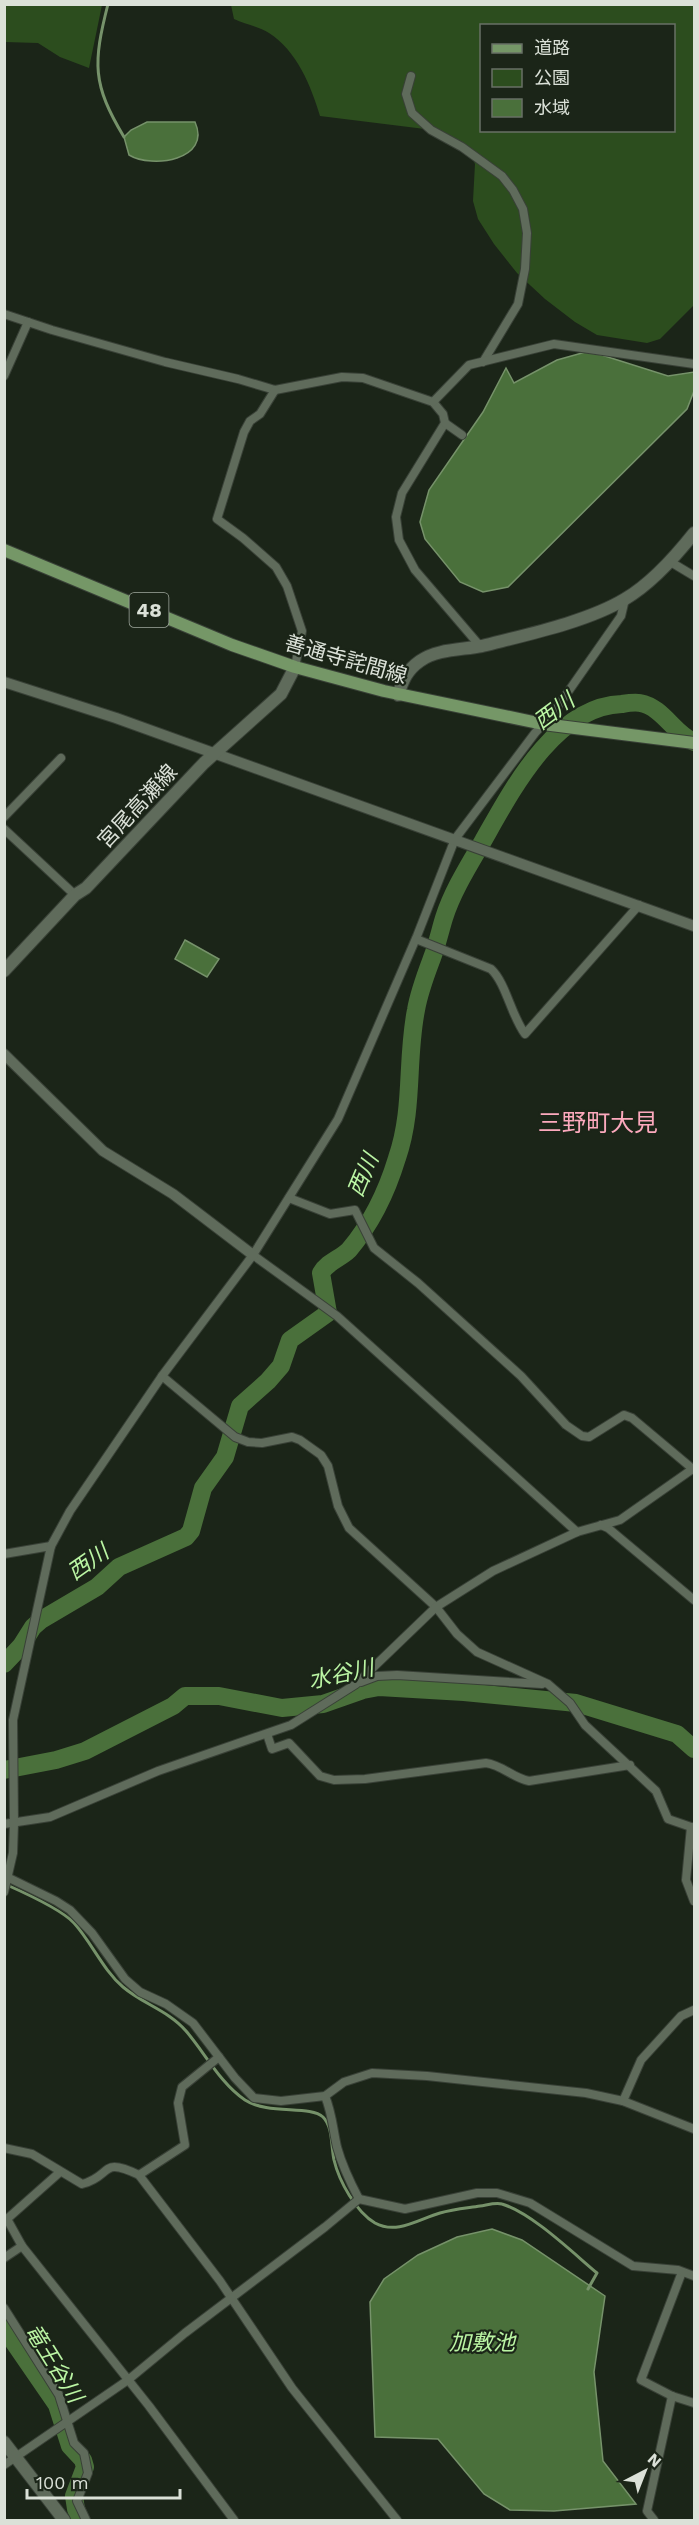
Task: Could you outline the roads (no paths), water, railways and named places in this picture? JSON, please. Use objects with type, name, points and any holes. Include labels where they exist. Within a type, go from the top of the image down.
[{"type":"main road","points":[[398,695],[410,669],[436,654],[480,646],[592,614],[625,599],[669,561],[694,533]]},
{"type":"main road","name":"善通寺詫間線","points":[[4,550],[232,645],[295,667],[398,695],[543,724],[694,743]]},
{"type":"main road","name":"宮尾高瀬線","points":[[4,971],[214,753],[286,688],[295,667]]},
{"type":"main road","points":[[4,2442],[64,2520]]},
{"type":"street","points":[[411,76],[406,100],[412,113],[431,130],[462,147],[502,176],[523,209],[527,232],[525,269],[518,304],[483,362]]},
{"type":"street","points":[[4,314],[165,362],[275,390],[342,377],[363,378],[433,402],[443,414],[446,423],[462,435]]},
{"type":"street","points":[[4,376],[28,322]]},
{"type":"street","points":[[433,402],[469,365],[554,344],[694,364]]},
{"type":"street","points":[[275,390],[260,414],[250,422],[244,432],[217,519],[276,567],[287,586],[302,631],[295,667]]},
{"type":"street","points":[[446,423],[402,493],[396,516],[399,540],[415,570],[480,646]]},
{"type":"street","points":[[669,561],[694,576]]},
{"type":"street","points":[[625,599],[621,616],[554,712],[455,839],[416,939],[338,1119],[253,1255],[162,1376],[70,1511],[51,1546],[13,1720],[14,1823],[6,1883],[70,1910],[92,1933],[125,1979],[140,1992],[166,2004],[193,2023],[214,2060],[254,2098],[281,2101],[326,2096],[344,2082],[372,2073],[427,2076],[546,2088],[623,2102],[694,2129]]},
{"type":"street","points":[[4,682],[116,718],[694,926]]},
{"type":"street","points":[[4,817],[61,759]]},
{"type":"street","points":[[4,829],[75,895]]},
{"type":"street","points":[[416,939],[491,969],[497,974],[511,1010],[525,1034],[639,905]]},
{"type":"street","points":[[4,1054],[103,1151],[173,1194],[337,1316],[577,1532]]},
{"type":"street","points":[[289,1198],[330,1214],[355,1210],[374,1248],[418,1283],[521,1376],[566,1425],[582,1436],[589,1437],[597,1434],[624,1415],[694,1469],[620,1520],[577,1532],[494,1571],[436,1607],[356,1684]]},
{"type":"street","points":[[162,1376],[235,1437],[248,1442],[262,1443],[292,1437],[321,1455],[328,1466],[338,1506],[349,1528],[436,1607],[457,1634],[477,1652],[548,1684],[570,1703],[585,1725],[656,1791],[668,1819],[693,1827],[686,1880],[694,1901]]},
{"type":"street","points":[[600,1525],[608,1528],[694,1600]]},
{"type":"street","points":[[4,1554],[51,1546]]},
{"type":"street","points":[[4,1824],[50,1817],[158,1771],[291,1725],[356,1684],[377,1676],[397,1675],[548,1684]]},
{"type":"street","points":[[267,1734],[272,1749],[289,1743],[320,1776],[334,1780],[365,1779],[486,1763],[498,1765],[520,1779],[529,1781],[630,1765]]},
{"type":"street","points":[[623,2102],[641,2060],[681,2016],[694,2010]]},
{"type":"street","points":[[139,2175],[185,2145],[178,2103],[182,2087],[214,2060]]},
{"type":"street","points":[[326,2096],[347,2178],[359,2199],[405,2208],[477,2193],[498,2193],[530,2203],[633,2266],[682,2272],[694,2276]]},
{"type":"street","points":[[4,2148],[32,2154],[81,2184],[90,2182],[111,2166],[120,2166],[139,2175],[232,2299],[292,2388],[397,2520]]},
{"type":"street","points":[[60,2172],[7,2219],[22,2246],[128,2380],[234,2520]]},
{"type":"street","points":[[4,2465],[128,2380],[185,2332],[232,2299],[359,2199]]},
{"type":"street","points":[[4,2258],[22,2246]]},
{"type":"street","points":[[682,2272],[641,2380],[672,2396],[694,2403]]},
{"type":"street","points":[[4,2308],[53,2385],[65,2424],[74,2443],[84,2453],[88,2473],[77,2501],[86,2520]]},
{"type":"street","points":[[654,2520],[647,2511],[672,2396]]},
{"type":"water","points":[[147,122],[195,122],[198,135],[195,145],[188,153],[164,161],[139,159],[129,155],[124,137],[131,130]]},
{"type":"water","points":[[589,351],[668,376],[694,372],[694,391],[687,409],[508,587],[483,592],[460,582],[425,539],[420,522],[429,490],[483,412],[506,368],[514,383],[557,360]]},
{"type":"water","points":[[185,940],[219,959],[207,977],[175,959]]},
{"type":"water","name":"加敷池","points":[[492,2229],[522,2240],[605,2296],[594,2372],[603,2461],[636,2504],[554,2511],[510,2510],[484,2494],[438,2439],[375,2437],[370,2302],[384,2279],[418,2255],[457,2237]]},
{"type":"waterway","points":[[108,4],[100,42],[98,73],[106,102],[124,137]]},
{"type":"waterway","name":"西川","points":[[4,1664],[41,1620],[97,1587],[119,1567],[186,1537],[191,1531],[203,1488],[225,1457],[240,1406],[281,1366],[290,1340],[328,1313],[321,1273],[349,1250],[364,1229],[383,1195],[397,1158],[406,1121],[411,1047],[417,1003],[447,908],[461,879],[508,798],[538,754],[576,719],[598,708],[631,703],[648,705],[694,742]]},
{"type":"waterway","name":"水谷川","points":[[4,1770],[56,1760],[85,1751],[173,1706],[185,1696],[219,1696],[282,1708],[323,1704],[379,1687],[464,1692],[576,1703],[677,1734],[694,1749]]},
{"type":"waterway","points":[[7,1885],[61,1912],[74,1923],[116,1980],[131,1993],[179,2024],[220,2076],[245,2100],[254,2105],[309,2111],[323,2117],[329,2126],[334,2160],[344,2186],[355,2204],[375,2223],[400,2227],[450,2210],[494,2203],[502,2204],[539,2225],[597,2273],[588,2289]]},
{"type":"waterway","name":"竜王谷川","points":[[4,2328],[57,2405],[70,2446],[83,2460],[85,2467],[74,2496],[81,2520]]},
{"type":"district","name":"三野町大見","points":[[598,1123]]}]
